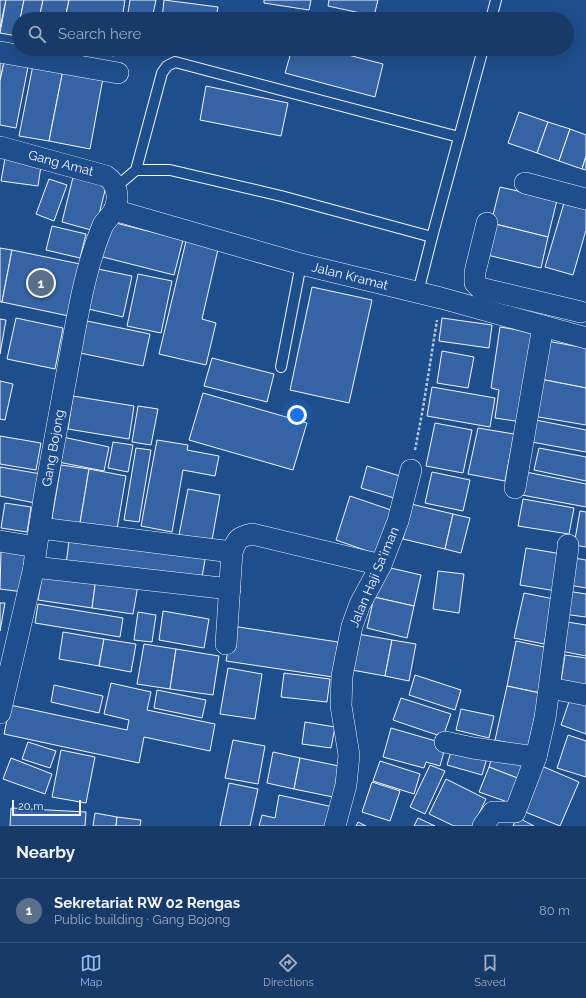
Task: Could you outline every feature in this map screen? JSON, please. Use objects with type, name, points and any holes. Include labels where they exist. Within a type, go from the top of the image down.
[{"type":"street","points":[[0,52],[12,54]]},
{"type":"street","points":[[22,56],[118,73]]},
{"type":"street","name":"Gang Amat","points":[[0,147],[106,176],[113,180],[116,188]]},
{"type":"street","points":[[525,183],[586,199]]},
{"type":"street","name":"Gang Bojong","points":[[0,713],[36,548],[56,430],[83,290],[93,254],[104,224],[114,210],[117,195],[116,188]]},
{"type":"street","name":"Jalan Kramat","points":[[114,210],[301,264],[418,292],[579,336]]},
{"type":"street","points":[[487,223],[474,278],[477,286],[494,292],[583,305],[579,336]]},
{"type":"street","points":[[515,488],[543,326]]},
{"type":"street","name":"Jalan Haji Sa'iman","points":[[335,826],[346,785],[350,755],[341,706],[342,676],[352,626],[360,604],[381,565],[398,521],[411,470]]},
{"type":"street","points":[[226,644],[232,552],[237,540],[241,537],[252,534],[381,565]]},
{"type":"street","points":[[0,541],[230,588]]},
{"type":"street","points":[[483,826],[492,812],[515,812],[536,758],[550,688],[568,545]]},
{"type":"street","points":[[36,548],[232,552]]},
{"type":"street","points":[[550,688],[586,695]]},
{"type":"street","points":[[445,742],[536,758]]},
{"type":"lane","points":[[493,12],[496,0]]},
{"type":"lane","points":[[418,292],[481,56]]},
{"type":"lane","points":[[116,188],[136,170],[162,73],[167,66],[175,62],[459,137]]},
{"type":"lane","points":[[136,170],[170,170],[281,196],[432,237]]},
{"type":"lane","points":[[280,367],[301,264]]},
{"type":"path","points":[[411,470],[441,298]]},
{"type":"building","points":[[0,0],[6,0],[0,28]]},
{"type":"building","points":[[6,0],[24,0],[22,12],[12,12],[12,35],[0,33]]},
{"type":"building","points":[[24,0],[43,0],[40,12],[21,12]]},
{"type":"building","points":[[43,0],[69,0],[66,12],[40,12]]},
{"type":"building","points":[[69,0],[125,0],[123,12],[66,12]]},
{"type":"building","points":[[130,0],[156,0],[153,12],[128,12]]},
{"type":"building","points":[[164,0],[218,7],[217,12],[163,12]]},
{"type":"building","points":[[264,0],[311,0],[309,10],[264,3]]},
{"type":"building","points":[[329,0],[378,0],[375,12],[356,12],[328,6]]},
{"type":"building","points":[[290,56],[352,56],[383,64],[375,97],[285,73]]},
{"type":"building","points":[[0,62],[4,62],[0,81]]},
{"type":"building","points":[[4,62],[28,67],[16,128],[0,125],[0,81]]},
{"type":"building","points":[[33,65],[63,70],[49,141],[19,136]]},
{"type":"building","points":[[63,70],[103,78],[90,149],[49,141]]},
{"type":"building","points":[[206,86],[288,103],[281,136],[200,120]]},
{"type":"building","points":[[519,112],[548,122],[537,153],[508,143]]},
{"type":"building","points":[[548,122],[570,129],[559,161],[537,153]]},
{"type":"building","points":[[570,129],[586,135],[586,156],[582,169],[559,161]]},
{"type":"building","points":[[6,153],[42,159],[38,186],[1,181]]},
{"type":"building","points":[[586,156],[586,170],[582,169]]},
{"type":"building","points":[[75,169],[108,178],[95,231],[62,222]]},
{"type":"building","points":[[49,179],[67,185],[54,221],[36,214]]},
{"type":"building","points":[[500,187],[557,200],[548,237],[491,223]]},
{"type":"building","points":[[564,203],[586,209],[586,230],[573,275],[545,267]]},
{"type":"building","points":[[108,221],[183,240],[174,275],[99,256]]},
{"type":"building","points":[[491,223],[548,237],[541,268],[483,254]]},
{"type":"building","points":[[52,226],[86,234],[80,258],[46,250]]},
{"type":"building","points":[[187,237],[219,245],[202,319],[216,323],[206,365],[159,354]]},
{"type":"building","points":[[0,248],[12,250],[2,302],[0,302]]},
{"type":"building","points":[[12,250],[80,264],[69,316],[2,302]]},
{"type":"building","points":[[93,268],[132,276],[123,317],[84,308]]},
{"type":"building","points":[[138,274],[172,281],[161,333],[127,326]]},
{"type":"building","points":[[312,287],[372,300],[349,403],[290,390]]},
{"type":"building","points":[[16,318],[63,328],[55,369],[7,359]]},
{"type":"building","points":[[442,318],[492,325],[489,348],[439,341]]},
{"type":"building","points":[[0,319],[6,320],[0,354]]},
{"type":"building","points":[[87,321],[150,334],[143,366],[80,353]]},
{"type":"building","points":[[500,327],[536,333],[522,422],[495,418],[499,390],[491,388]]},
{"type":"building","points":[[547,341],[586,348],[586,388],[540,379]]},
{"type":"building","points":[[442,351],[474,357],[468,388],[437,383]]},
{"type":"building","points":[[212,358],[274,374],[267,402],[204,386]]},
{"type":"building","points":[[540,379],[586,388],[586,425],[533,416]]},
{"type":"building","points":[[0,381],[13,384],[5,420],[0,419]]},
{"type":"building","points":[[432,387],[495,398],[490,427],[427,416]]},
{"type":"building","points":[[203,393],[307,423],[293,470],[189,440]]},
{"type":"building","points":[[73,396],[134,406],[129,439],[68,429]]},
{"type":"building","points":[[138,406],[158,409],[151,445],[132,442]]},
{"type":"building","points":[[536,420],[586,430],[586,452],[532,442]]},
{"type":"building","points":[[435,423],[472,430],[463,473],[426,466]]},
{"type":"building","points":[[478,428],[514,434],[505,481],[468,474]]},
{"type":"building","points":[[0,436],[41,443],[36,470],[0,464]]},
{"type":"building","points":[[63,437],[109,447],[104,471],[58,462]]},
{"type":"building","points":[[157,440],[188,445],[187,450],[219,456],[215,476],[183,470],[172,532],[141,526]]},
{"type":"building","points":[[113,442],[133,445],[128,472],[108,468]]},
{"type":"building","points":[[136,448],[151,450],[139,522],[124,520]]},
{"type":"building","points":[[539,448],[586,457],[586,481],[534,470]]},
{"type":"building","points":[[61,465],[89,469],[79,529],[51,524]]},
{"type":"building","points":[[367,466],[400,476],[394,498],[361,488]]},
{"type":"building","points":[[0,467],[41,474],[35,503],[0,496]]},
{"type":"building","points":[[89,469],[126,476],[116,535],[79,529]]},
{"type":"building","points":[[432,472],[470,480],[463,511],[425,503]]},
{"type":"building","points":[[526,472],[586,484],[586,507],[522,495]]},
{"type":"building","points":[[188,489],[220,495],[212,540],[179,535]]},
{"type":"building","points":[[350,496],[391,510],[376,554],[336,540]]},
{"type":"building","points":[[523,499],[574,508],[569,534],[518,526]]},
{"type":"building","points":[[5,503],[31,507],[27,532],[1,528]]},
{"type":"building","points":[[411,504],[453,514],[445,549],[403,539]]},
{"type":"building","points":[[580,511],[586,512],[586,547],[574,545]]},
{"type":"building","points":[[453,514],[470,518],[461,553],[445,549]]},
{"type":"building","points":[[70,534],[206,554],[201,583],[66,564]]},
{"type":"building","points":[[526,548],[562,554],[556,591],[520,585]]},
{"type":"building","points":[[1,551],[29,555],[23,592],[0,589]]},
{"type":"building","points":[[574,558],[586,560],[586,588],[569,585]]},
{"type":"building","points":[[382,566],[421,575],[414,606],[374,597]]},
{"type":"building","points":[[43,571],[96,578],[92,608],[38,600]]},
{"type":"building","points":[[438,571],[464,574],[459,613],[433,609]]},
{"type":"building","points":[[96,578],[138,585],[133,614],[92,608]]},
{"type":"building","points":[[567,591],[586,594],[586,617],[563,614]]},
{"type":"building","points":[[524,593],[554,599],[544,644],[514,638]]},
{"type":"building","points":[[374,597],[414,606],[407,638],[367,628]]},
{"type":"building","points":[[0,603],[5,603],[0,631]]},
{"type":"building","points":[[38,604],[123,618],[120,637],[35,623]]},
{"type":"building","points":[[163,611],[209,619],[204,648],[159,640]]},
{"type":"building","points":[[138,612],[156,615],[152,642],[134,640]]},
{"type":"building","points":[[567,622],[586,625],[586,656],[561,651]]},
{"type":"building","points":[[232,626],[338,642],[333,677],[226,661]]},
{"type":"building","points":[[63,632],[104,639],[99,666],[59,659]]},
{"type":"building","points":[[358,634],[392,640],[385,676],[352,670]]},
{"type":"building","points":[[104,639],[136,644],[131,672],[99,666]]},
{"type":"building","points":[[392,640],[416,644],[409,681],[385,676]]},
{"type":"building","points":[[516,641],[549,648],[540,693],[507,686]]},
{"type":"building","points":[[144,644],[176,649],[170,689],[137,684]]},
{"type":"building","points":[[176,649],[219,656],[213,695],[170,689]]},
{"type":"building","points":[[565,655],[586,658],[586,692],[560,688]]},
{"type":"building","points":[[228,668],[262,674],[255,719],[220,714]]},
{"type":"building","points":[[284,673],[330,679],[327,702],[281,697]]},
{"type":"building","points":[[415,675],[461,690],[455,710],[409,695]]},
{"type":"building","points":[[111,683],[151,692],[147,710],[215,724],[210,751],[144,737],[139,763],[4,734],[10,705],[127,730],[129,720],[104,714]]},
{"type":"building","points":[[54,685],[103,696],[99,713],[51,702]]},
{"type":"building","points":[[507,686],[540,693],[528,747],[495,740]]},
{"type":"building","points":[[157,690],[206,700],[202,718],[154,708]]},
{"type":"building","points":[[571,696],[586,701],[586,734],[561,725]]},
{"type":"building","points":[[401,698],[451,714],[443,737],[393,720]]},
{"type":"building","points":[[461,709],[494,716],[489,738],[456,730]]},
{"type":"building","points":[[305,722],[335,727],[331,748],[302,744]]},
{"type":"building","points":[[391,728],[446,744],[440,766],[426,762],[424,768],[383,757]]},
{"type":"building","points":[[568,735],[586,741],[586,777],[557,768]]},
{"type":"building","points":[[233,740],[265,746],[258,784],[225,778]]},
{"type":"building","points":[[28,742],[56,751],[50,768],[22,759]]},
{"type":"building","points":[[452,748],[487,758],[482,775],[447,765]]},
{"type":"building","points":[[61,750],[95,757],[86,803],[52,797]]},
{"type":"building","points":[[273,752],[300,758],[294,789],[267,783]]},
{"type":"building","points":[[493,754],[530,768],[525,781],[489,767]]},
{"type":"building","points":[[11,758],[52,774],[45,794],[3,779]]},
{"type":"building","points":[[300,758],[339,766],[333,797],[294,789]]},
{"type":"building","points":[[380,761],[420,774],[414,794],[373,781]]},
{"type":"building","points":[[537,764],[579,782],[560,826],[518,809]]},
{"type":"building","points":[[430,765],[445,771],[425,814],[410,807]]},
{"type":"building","points":[[489,767],[525,781],[516,805],[479,792]]},
{"type":"building","points":[[446,779],[486,799],[473,826],[454,826],[429,814]]},
{"type":"building","points":[[372,782],[400,791],[390,821],[362,812]]},
{"type":"building","points":[[229,783],[258,789],[250,826],[220,826]]},
{"type":"building","points":[[279,795],[333,807],[328,826],[259,826],[262,815],[275,818]]},
{"type":"building","points":[[11,808],[86,812],[85,826],[10,826]]},
{"type":"building","points":[[95,813],[117,817],[116,826],[93,826]]},
{"type":"building","points":[[117,817],[141,820],[140,826],[116,826]]},
{"type":"building","points":[[517,817],[534,826],[513,826]]},
{"type":"building","points":[[418,818],[435,826],[414,826]]},
{"type":"building","points":[[358,822],[366,826],[356,826]]},
{"type":"place","name":"Sekretariat RW 02 Rengas","points":[[41,283]]}]
